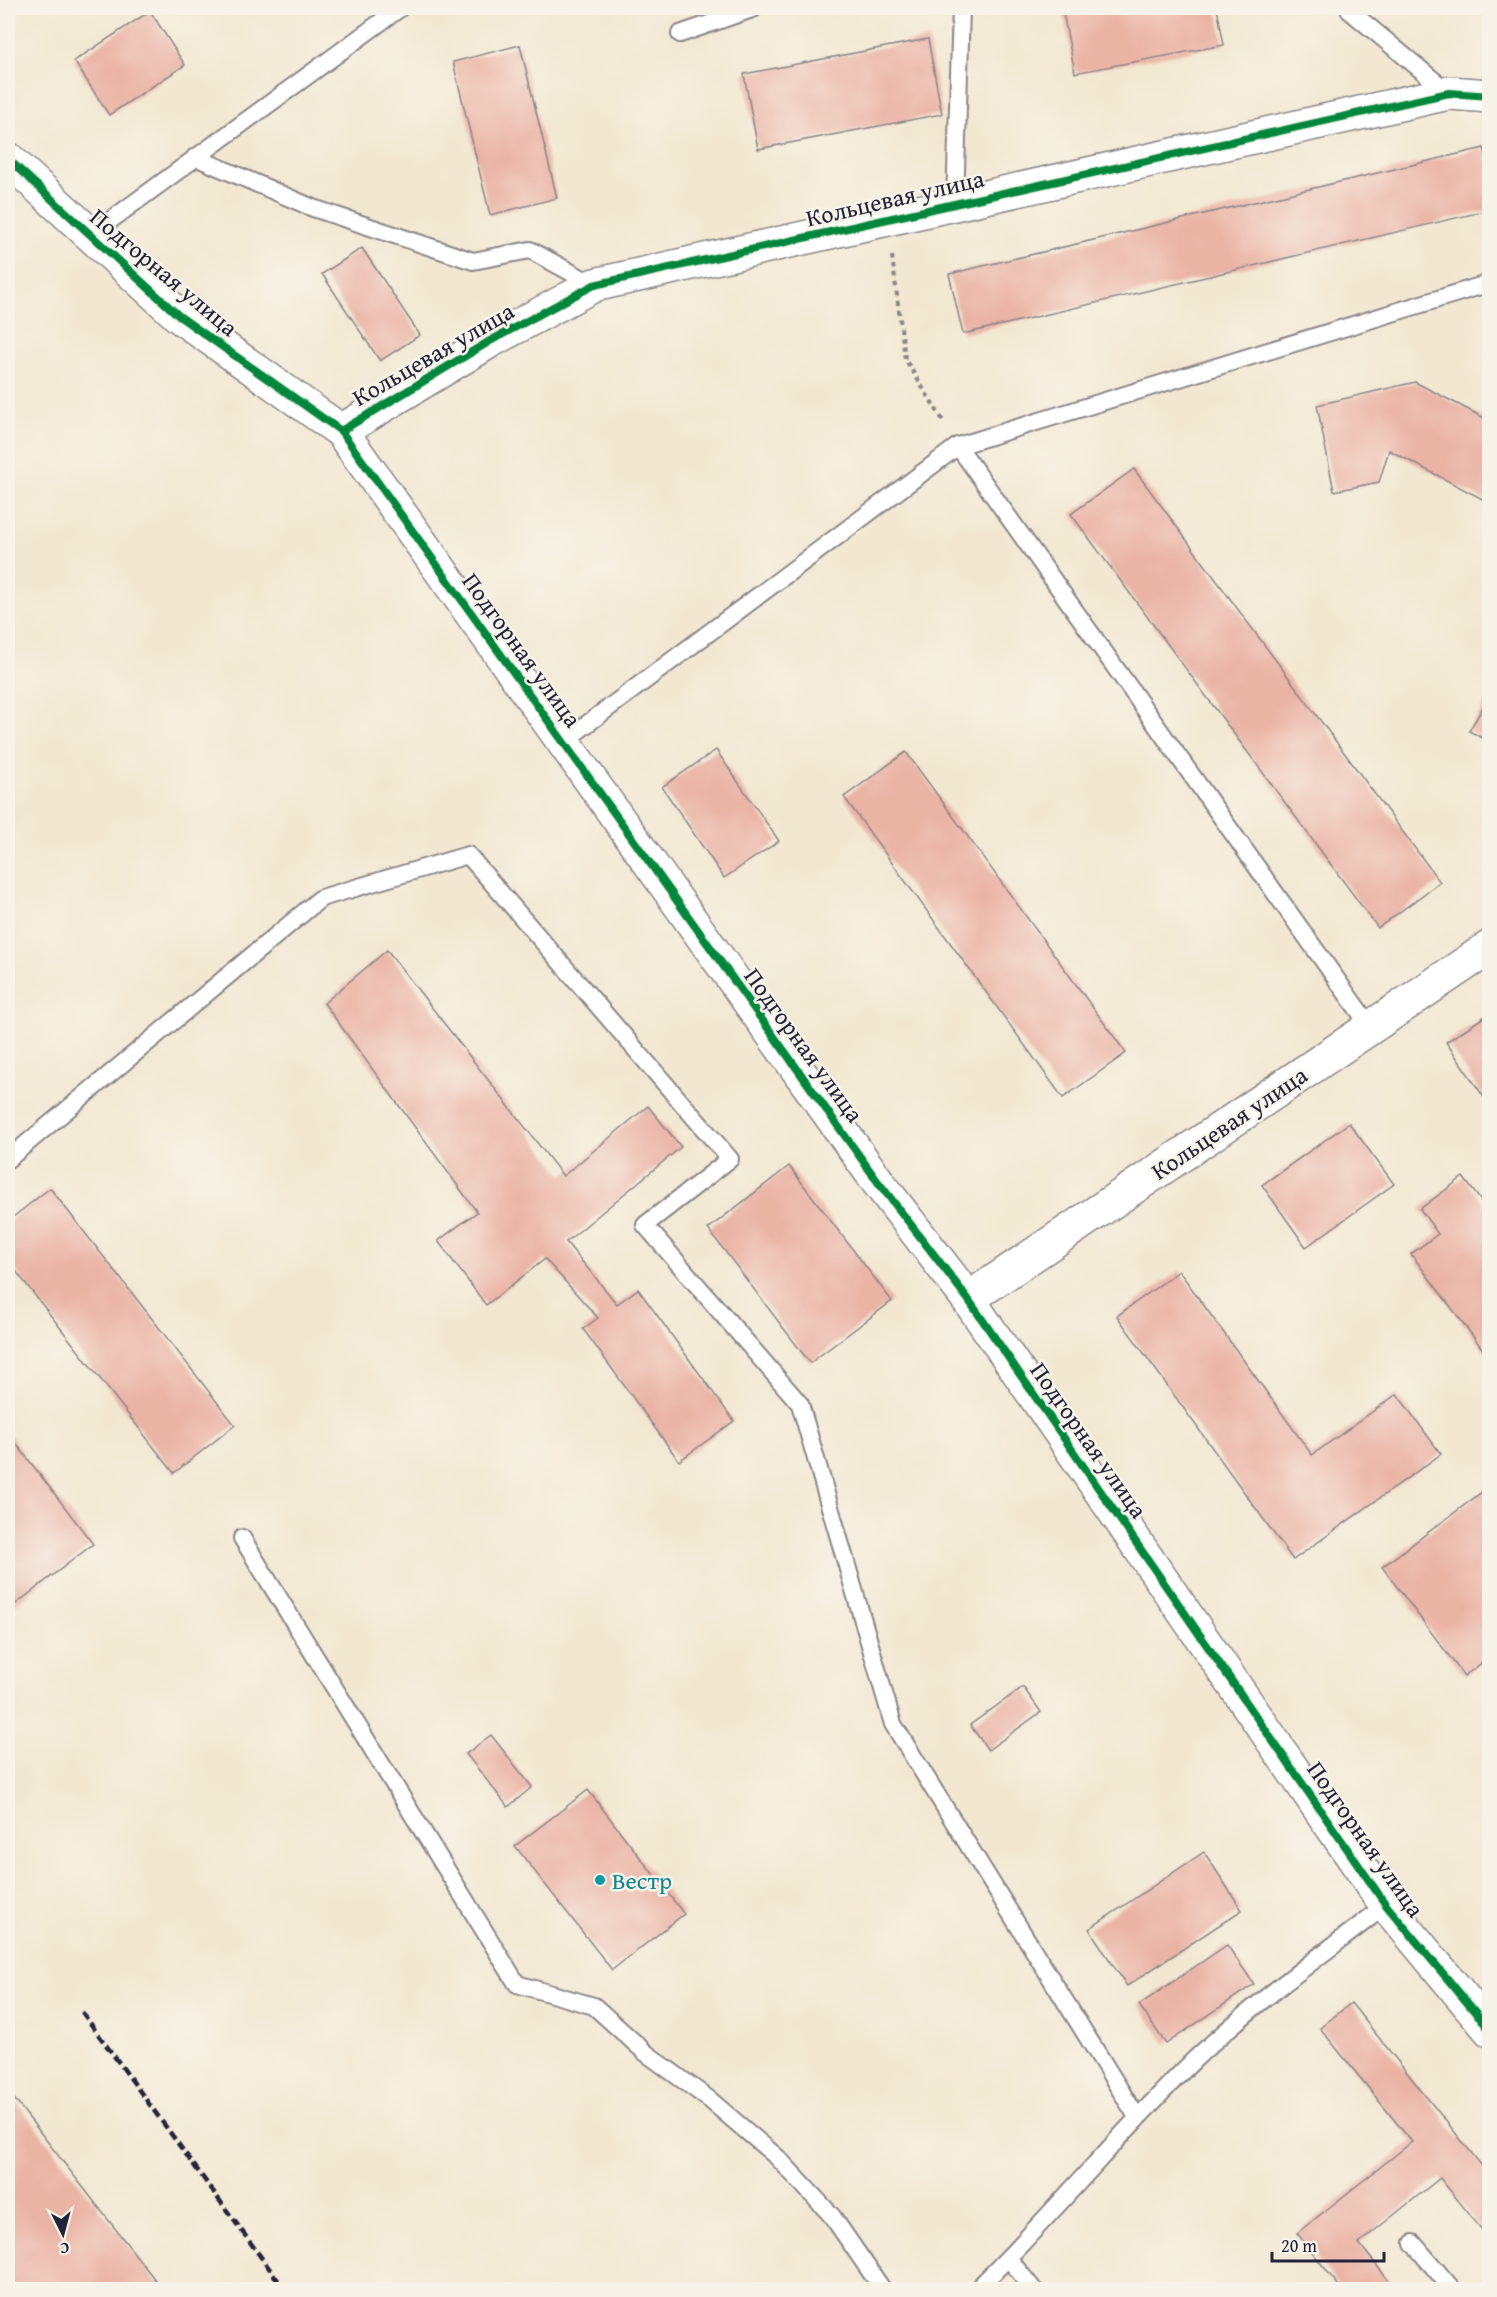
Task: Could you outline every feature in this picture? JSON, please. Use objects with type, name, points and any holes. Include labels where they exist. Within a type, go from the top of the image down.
[{"type":"street","name":"Кольцевая улица","points":[[341,431],[490,341],[594,285],[1449,93],[1490,96]]},
{"type":"street","name":"Подгорная улица","points":[[8,159],[89,236],[179,316],[341,431],[871,1173],[968,1299],[1386,1905],[1490,2030]]},
{"type":"street","name":"Кольцевая улица","points":[[968,1299],[1490,947]]},
{"type":"lane","points":[[89,236],[400,8]]},
{"type":"lane","points":[[680,34],[755,8]]},
{"type":"lane","points":[[955,204],[961,8]]},
{"type":"lane","points":[[1349,8],[1449,93]]},
{"type":"lane","points":[[195,157],[314,208],[473,261],[530,250],[594,285]]},
{"type":"lane","points":[[563,742],[958,446],[1490,283]]},
{"type":"lane","points":[[958,446],[1371,1028]]},
{"type":"lane","points":[[8,1159],[321,898],[468,855],[730,1159],[645,1225],[800,1404],[893,1724],[1137,2117]]},
{"type":"lane","points":[[242,1538],[518,1984],[594,2006],[646,2053],[710,2100],[778,2158],[832,2216],[883,2289]]},
{"type":"lane","points":[[976,2289],[1008,2258],[1137,2117],[1197,2057],[1386,1905]]},
{"type":"lane","points":[[1413,2243],[1453,2289]]},
{"type":"lane","points":[[1008,2258],[1034,2289]]},
{"type":"path","points":[[887,219],[905,359],[958,446]]},
{"type":"building","points":[[1062,8],[1217,8],[1224,45],[1075,73]]},
{"type":"building","points":[[150,11],[185,65],[109,115],[74,61]]},
{"type":"building","points":[[928,39],[942,114],[758,149],[744,74]]},
{"type":"building","points":[[520,45],[557,198],[490,215],[453,62]]},
{"type":"building","points":[[1484,148],[1490,170],[1490,210],[963,334],[949,274]]},
{"type":"building","points":[[362,248],[420,335],[380,361],[322,274]]},
{"type":"building","points":[[1415,382],[1490,421],[1490,503],[1389,450],[1379,482],[1334,491],[1317,405]]},
{"type":"building","points":[[1134,469],[1440,882],[1378,928],[1071,514]]},
{"type":"building","points":[[1490,695],[1490,742],[1469,731]]},
{"type":"building","points":[[716,750],[779,841],[724,878],[662,787]]},
{"type":"building","points":[[906,752],[1126,1053],[1063,1098],[844,797]]},
{"type":"building","points":[[387,950],[563,1176],[648,1106],[681,1147],[566,1242],[617,1304],[638,1289],[734,1421],[679,1461],[583,1329],[598,1318],[545,1259],[486,1305],[438,1241],[477,1212],[324,1003]]},
{"type":"building","points":[[1490,1013],[1490,1106],[1446,1042]]},
{"type":"building","points":[[1349,1123],[1394,1184],[1306,1247],[1262,1185]]},
{"type":"building","points":[[789,1166],[892,1301],[810,1363],[708,1229]]},
{"type":"building","points":[[1463,1177],[1490,1213],[1490,1359],[1411,1254],[1438,1234],[1420,1209]]},
{"type":"building","points":[[50,1188],[235,1425],[174,1473],[8,1261],[8,1221]]},
{"type":"building","points":[[1179,1271],[1312,1455],[1397,1394],[1441,1454],[1293,1560],[1117,1316]]},
{"type":"building","points":[[8,1433],[93,1544],[8,1610]]},
{"type":"building","points":[[1490,1486],[1490,1657],[1464,1676],[1382,1567]]},
{"type":"building","points":[[1023,1687],[1041,1712],[988,1750],[970,1725]]},
{"type":"building","points":[[491,1735],[532,1787],[508,1807],[466,1754]]},
{"type":"building","name":"Вестр","points":[[588,1790],[684,1914],[612,1970],[515,1846]]},
{"type":"building","points":[[1204,1852],[1242,1910],[1127,1986],[1089,1929]]},
{"type":"building","points":[[1227,1945],[1254,1984],[1166,2044],[1139,2005]]},
{"type":"building","points":[[1351,2003],[1490,2176],[1490,2240],[1440,2178],[1359,2243],[1396,2290],[1342,2290],[1297,2233],[1412,2142],[1320,2028]]},
{"type":"building","points":[[8,2091],[163,2290],[8,2290]]},
{"type":"railway","points":[[82,2012],[285,2290]]},
{"type":"cycle path","points":[[341,431],[490,341],[594,285],[1449,93],[1490,96]]},
{"type":"cycle path","points":[[8,159],[179,316],[341,431],[878,1182],[968,1299],[1386,1905],[1490,2030]]},
{"type":"place","name":"Вестр","points":[[600,1880]]}]
